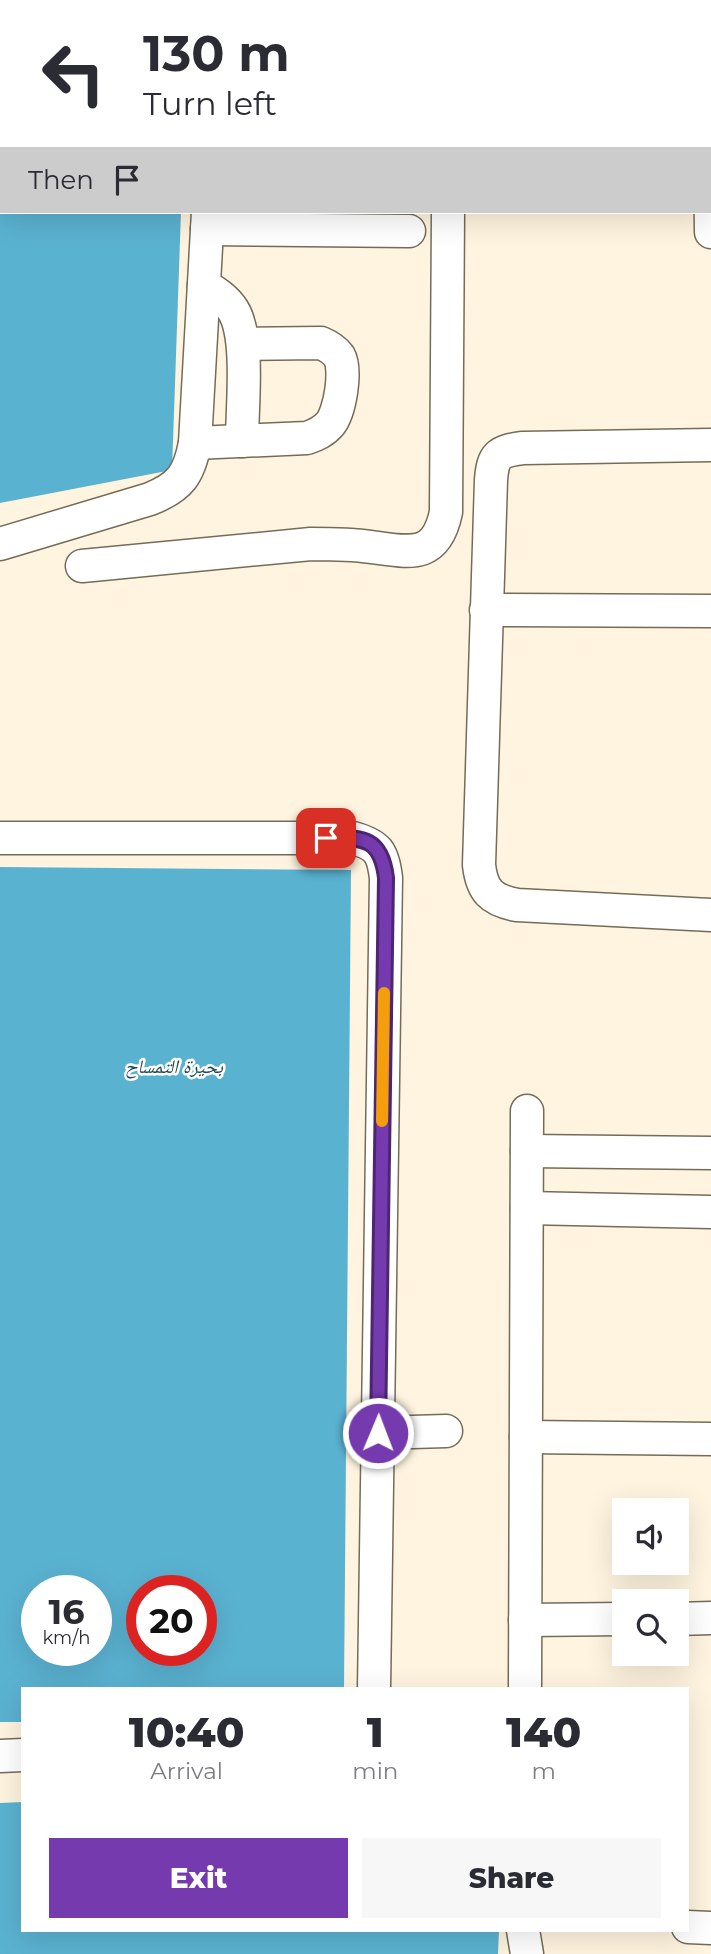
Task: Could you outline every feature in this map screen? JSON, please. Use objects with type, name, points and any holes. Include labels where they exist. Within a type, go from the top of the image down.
[{"type":"lane","points":[[82,566],[311,544],[341,544],[400,552],[417,551],[432,543],[443,529],[446,512],[448,214]]},
{"type":"lane","points":[[711,215],[711,232]]},
{"type":"lane","points":[[0,544],[150,499],[168,492],[183,479],[191,462],[195,443],[207,220],[409,231]]},
{"type":"lane","points":[[204,285],[220,295],[232,309],[240,326],[243,344],[242,441]]},
{"type":"lane","points":[[195,443],[307,438],[318,434],[335,417],[343,369],[340,357],[332,348],[321,343],[243,344]]},
{"type":"lane","points":[[711,445],[523,448],[497,455],[492,466],[491,480],[479,865],[481,880],[489,893],[501,902],[711,915]]},
{"type":"lane","points":[[486,610],[711,611]]},
{"type":"lane","points":[[0,838],[353,838],[367,842],[379,850],[386,878],[374,1687]]},
{"type":"lane","points":[[525,1687],[527,1111]]},
{"type":"lane","points":[[527,1151],[711,1153]]},
{"type":"lane","points":[[527,1208],[711,1212]]},
{"type":"lane","points":[[378,1433],[446,1431]]},
{"type":"lane","points":[[526,1437],[711,1439]]},
{"type":"lane","points":[[689,1619],[711,1618]]},
{"type":"lane","points":[[525,1620],[612,1619]]},
{"type":"lane","points":[[0,1756],[21,1755]]},
{"type":"lane","points":[[689,1927],[711,1928]]},
{"type":"lane","points":[[523,1932],[527,1954]]},
{"type":"water","points":[[0,214],[181,214],[172,470],[0,503]]},
{"type":"water","name":"بحيرة التمساح","points":[[0,867],[351,870],[344,1687],[21,1687],[21,1722],[0,1722]]},
{"type":"water","points":[[21,1802],[21,1932],[499,1932],[498,1954],[0,1954],[0,1803]]},
{"type":"slow traffic","points":[[382,1121],[384,993]]},
{"type":"route","points":[[326,838],[353,838],[367,842],[379,850],[386,878],[378,1433]]}]
